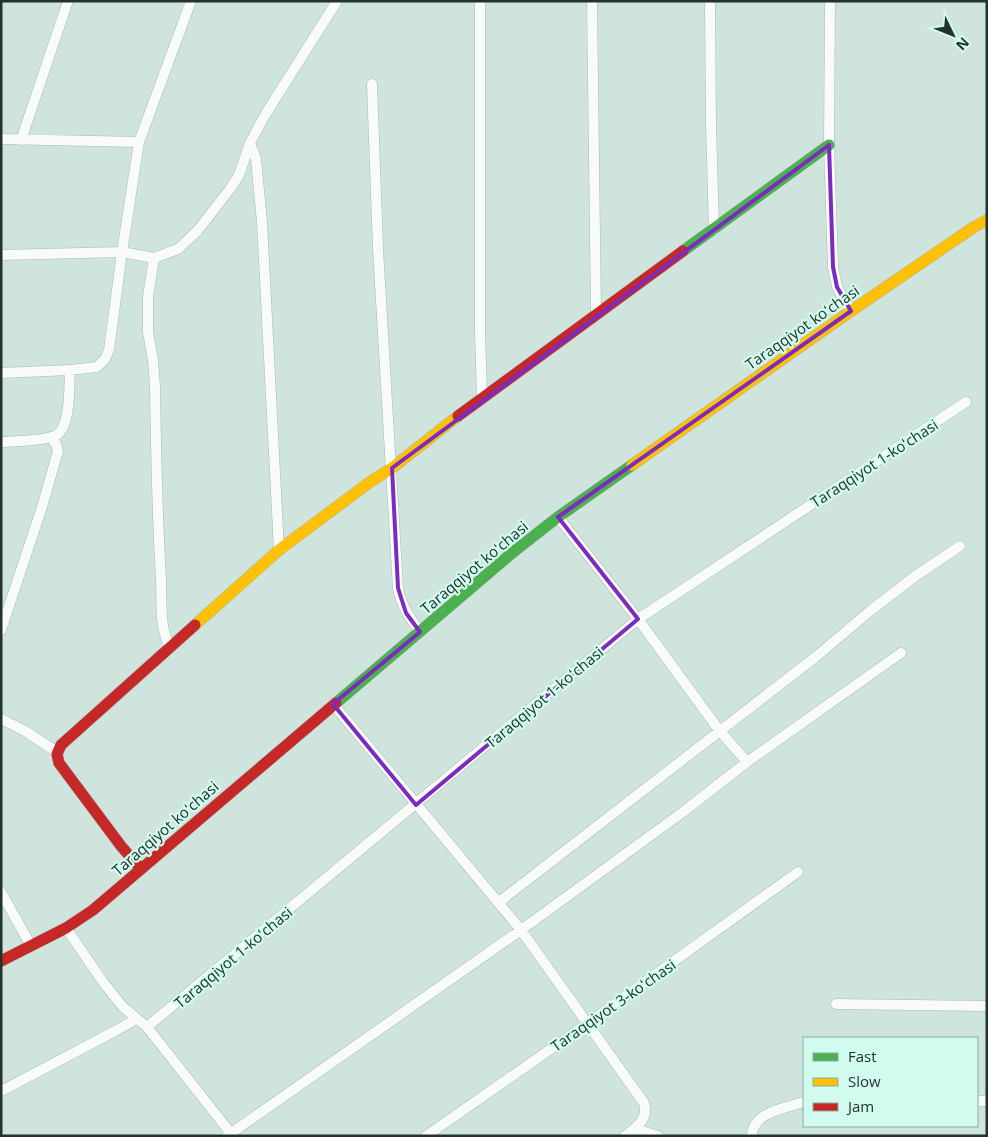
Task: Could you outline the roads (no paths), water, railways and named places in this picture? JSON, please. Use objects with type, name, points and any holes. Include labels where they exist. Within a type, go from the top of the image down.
[{"type":"street","points":[[21,140],[68,1]]},
{"type":"street","points":[[1,373],[97,367],[107,356],[140,142],[191,1]]},
{"type":"street","points":[[1,255],[122,252],[154,258],[178,249],[209,216],[238,175],[250,143],[265,114],[337,1]]},
{"type":"street","points":[[480,1],[480,330],[482,398]]},
{"type":"street","points":[[592,1],[596,314]]},
{"type":"street","points":[[710,1],[714,230]]},
{"type":"street","points":[[830,1],[830,145],[833,267],[837,287],[851,311]]},
{"type":"street","points":[[372,84],[385,389],[392,468],[398,588],[406,613],[420,632]]},
{"type":"street","points":[[1,139],[140,142]]},
{"type":"street","points":[[250,143],[256,159],[262,222],[279,550]]},
{"type":"street","points":[[140,868],[121,846],[59,763],[56,757],[60,745],[279,550],[370,482],[392,468],[482,398],[596,314],[830,145]]},
{"type":"street","name":"Taraqqiyot koʻchasi","points":[[1,961],[66,928],[93,910],[333,704],[512,553],[558,517],[851,311],[987,220]]},
{"type":"street","points":[[154,258],[148,297],[148,332],[156,387],[158,530],[163,621],[166,641],[170,647]]},
{"type":"street","points":[[1,442],[51,437],[60,433],[65,426],[70,370]]},
{"type":"street","name":"Taraqqiyot 1-koʻchasi","points":[[146,1028],[638,619],[966,402]]},
{"type":"street","points":[[1,630],[42,507],[58,451],[51,437]]},
{"type":"street","points":[[558,517],[638,619],[719,730],[747,762]]},
{"type":"street","points":[[499,902],[818,655],[884,600],[960,546]]},
{"type":"street","points":[[66,928],[103,982],[123,1007],[146,1028],[231,1135],[521,930],[683,812],[747,762],[901,653]]},
{"type":"street","points":[[333,704],[521,930],[644,1102],[645,1113],[642,1122],[625,1136]]},
{"type":"street","points":[[1,719],[57,752]]},
{"type":"street","name":"Taraqqiyot 3-koʻchasi","points":[[426,1136],[588,1023],[798,872]]},
{"type":"street","points":[[1,892],[31,946]]},
{"type":"street","points":[[836,1004],[987,1006]]},
{"type":"street","points":[[1,1091],[136,1019]]},
{"type":"street","points":[[752,1136],[754,1125],[763,1116],[803,1102]]},
{"type":"street","points":[[635,1129],[658,1136]]}]
